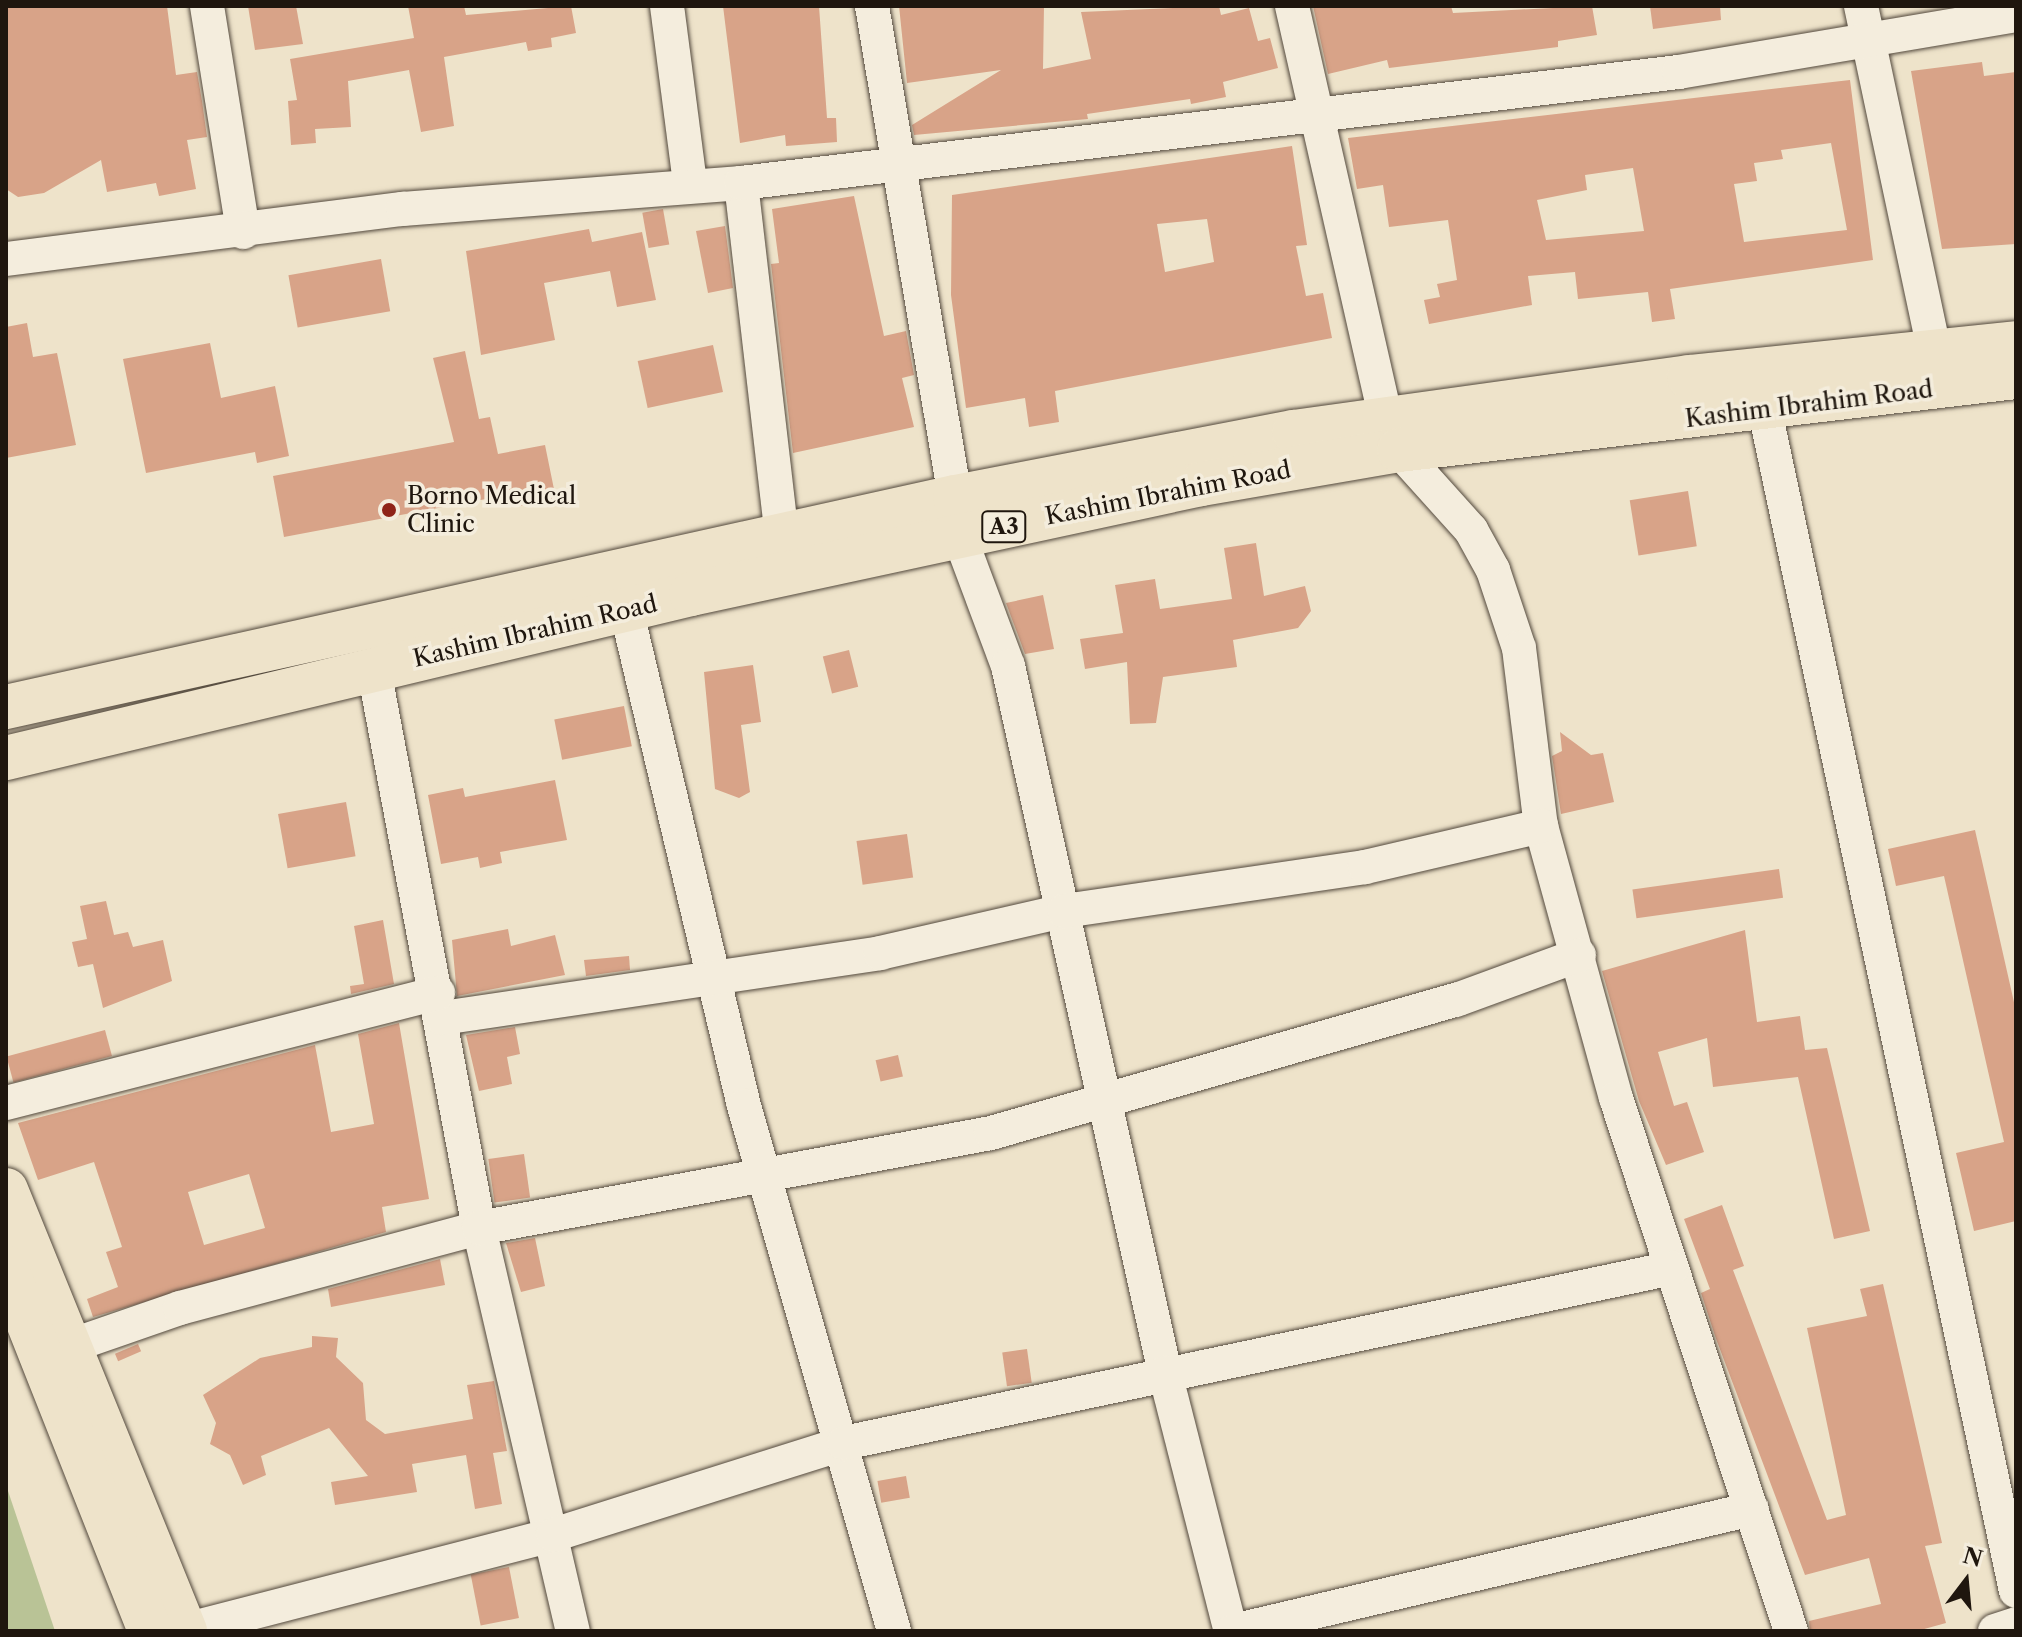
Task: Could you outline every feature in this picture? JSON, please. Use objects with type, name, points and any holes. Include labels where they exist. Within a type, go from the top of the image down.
[{"type":"main road","name":"Kashim Ibrahim Road","points":[[1760,391],[1935,354],[2016,343]]},
{"type":"main road","name":"Kashim Ibrahim Road","points":[[6,707],[782,536],[957,516],[1392,433],[1760,391],[2016,377]]},
{"type":"main road","name":"Kashim Ibrahim Road","points":[[6,758],[626,609],[957,516]]},
{"type":"main road","points":[[6,1190],[73,1345],[185,1631]]},
{"type":"main road","points":[[6,1267],[150,1631]]},
{"type":"street","points":[[207,6],[243,232]]},
{"type":"street","points":[[667,6],[690,183]]},
{"type":"street","points":[[872,6],[902,161],[957,516],[1008,666],[1165,1373],[1232,1631],[1752,1509]]},
{"type":"street","points":[[1292,6],[1322,112],[1392,433],[1471,530],[1493,570],[1519,648],[1541,826],[1672,1268],[1791,1631]]},
{"type":"street","points":[[1861,6],[1935,354]]},
{"type":"street","points":[[6,259],[243,232],[403,209],[690,183],[741,183],[902,161],[1679,72],[2016,15]]},
{"type":"street","points":[[741,183],[782,536]]},
{"type":"street","points":[[1760,391],[2016,1591]]},
{"type":"street","points":[[626,609],[711,981],[844,1443],[894,1631]]},
{"type":"street","points":[[374,670],[440,1006],[479,1228],[573,1631]]},
{"type":"street","points":[[6,1103],[440,1006],[711,981],[880,953],[1064,911],[1365,867],[1541,826]]},
{"type":"street","points":[[73,1345],[180,1308],[479,1228],[991,1133],[1456,1000],[1579,955]]},
{"type":"street","points":[[185,1631],[553,1535],[844,1443],[1672,1268]]},
{"type":"street","points":[[1995,1631],[2016,1624]]},
{"type":"green space","points":[[6,1485],[55,1631],[6,1631]]},
{"type":"building","points":[[6,6],[167,6],[176,75],[197,72],[202,101],[207,137],[187,140],[196,189],[159,196],[156,183],[107,192],[101,160],[44,193],[18,197],[6,189]]},
{"type":"building","points":[[248,6],[296,6],[303,44],[255,50]]},
{"type":"building","points":[[408,6],[464,6],[466,15],[571,6],[576,33],[551,38],[552,47],[528,51],[526,42],[444,57],[454,126],[421,132],[409,70],[348,81],[351,127],[315,129],[316,143],[291,145],[288,101],[297,100],[290,59],[414,38]]},
{"type":"building","points":[[723,6],[819,6],[827,118],[836,118],[837,142],[786,146],[785,135],[740,143]]},
{"type":"building","points":[[899,6],[1044,6],[1043,69],[1091,59],[1081,12],[1219,6],[1221,15],[1249,8],[1258,41],[1270,38],[1278,68],[1223,82],[1226,97],[1191,104],[1190,99],[1087,114],[1088,119],[914,135],[912,125],[1001,70],[907,83]]},
{"type":"building","points":[[1313,6],[1451,6],[1453,13],[1592,6],[1597,35],[1558,41],[1558,47],[1389,68],[1387,60],[1328,74]]},
{"type":"building","points":[[1650,6],[1720,6],[1721,20],[1653,29]]},
{"type":"building","points":[[1982,62],[1984,76],[2016,72],[2016,244],[1942,249],[1911,71]]},
{"type":"building","points":[[1850,80],[1873,260],[1670,289],[1675,319],[1652,322],[1648,292],[1578,299],[1575,272],[1528,276],[1532,305],[1429,324],[1424,300],[1440,297],[1437,284],[1457,280],[1448,220],[1389,227],[1383,185],[1357,189],[1348,138]],"holes":[[[1831,143],[1847,230],[1744,242],[1734,184],[1757,181],[1754,163],[1783,159],[1781,150]],[[1633,168],[1644,231],[1546,240],[1537,200],[1587,190],[1585,175]]]},
{"type":"building","points":[[1292,146],[1307,245],[1296,246],[1306,296],[1323,293],[1332,338],[1055,391],[1059,422],[1029,427],[1025,398],[966,408],[951,295],[952,195]],"holes":[[[1207,219],[1214,262],[1165,272],[1157,224]]]},
{"type":"building","points":[[854,196],[884,336],[906,331],[914,375],[902,378],[914,427],[793,453],[771,264],[779,263],[772,209]]},
{"type":"building","points":[[663,209],[669,244],[649,248],[642,213]]},
{"type":"building","points":[[725,226],[733,288],[708,293],[696,231]]},
{"type":"building","points":[[589,229],[592,242],[642,232],[656,300],[617,307],[610,271],[544,283],[555,340],[481,355],[466,251]]},
{"type":"building","points":[[381,259],[390,311],[298,328],[288,275]]},
{"type":"building","points":[[27,323],[33,357],[57,353],[76,445],[6,458],[6,327]]},
{"type":"building","points":[[210,343],[221,398],[275,386],[289,456],[257,463],[255,452],[146,473],[123,359]]},
{"type":"building","points":[[713,345],[723,392],[648,408],[638,361]]},
{"type":"building","name":"Borno Medical Clinic","points":[[465,351],[479,419],[490,417],[498,454],[545,445],[556,499],[514,507],[512,494],[284,537],[273,476],[454,442],[433,358]]},
{"type":"building","points":[[1688,491],[1697,546],[1638,556],[1630,500]]},
{"type":"building","points":[[1256,543],[1264,596],[1305,586],[1311,611],[1298,628],[1233,640],[1237,667],[1163,677],[1156,723],[1130,724],[1127,662],[1085,669],[1080,639],[1123,633],[1115,585],[1155,579],[1160,609],[1232,599],[1224,548]]},
{"type":"building","points":[[1043,595],[1054,649],[1025,654],[1006,603]]},
{"type":"building","points":[[849,650],[858,687],[832,693],[823,657]]},
{"type":"building","points":[[753,665],[761,722],[741,725],[750,792],[739,798],[715,789],[704,672]]},
{"type":"building","points":[[624,706],[632,746],[562,760],[554,720]]},
{"type":"building","points":[[1560,732],[1591,755],[1603,753],[1614,802],[1561,814],[1552,756],[1562,751]]},
{"type":"building","points":[[555,780],[567,840],[500,852],[502,863],[480,868],[478,857],[441,864],[428,795],[463,788],[465,797]]},
{"type":"building","points":[[346,802],[356,856],[288,868],[278,814]]},
{"type":"building","points":[[1975,830],[2016,1011],[2016,1221],[1974,1231],[1956,1153],[2004,1142],[1944,876],[1896,886],[1888,849]]},
{"type":"building","points":[[907,834],[913,878],[863,885],[856,841]]},
{"type":"building","points":[[1779,869],[1783,898],[1636,918],[1632,890]]},
{"type":"building","points":[[106,901],[114,935],[128,932],[133,947],[163,940],[172,981],[103,1008],[93,964],[78,967],[72,942],[87,939],[80,906]]},
{"type":"building","points":[[383,920],[394,984],[351,994],[350,986],[364,984],[354,926]]},
{"type":"building","points":[[508,929],[511,946],[555,935],[565,975],[457,996],[452,940]]},
{"type":"building","points":[[1745,930],[1757,1022],[1800,1016],[1805,1050],[1827,1048],[1870,1231],[1834,1239],[1798,1077],[1713,1087],[1707,1038],[1658,1052],[1674,1106],[1687,1102],[1704,1152],[1666,1165],[1639,1101],[1602,971]]},
{"type":"building","points":[[629,956],[630,970],[586,976],[584,960]]},
{"type":"building","points":[[399,1023],[429,1199],[382,1207],[386,1232],[93,1317],[87,1299],[118,1287],[106,1252],[122,1247],[94,1162],[38,1180],[18,1123],[315,1045],[331,1132],[374,1124],[358,1034]],"holes":[[[249,1174],[265,1228],[204,1245],[188,1192]]]},
{"type":"building","points":[[515,1027],[520,1054],[507,1057],[512,1084],[479,1091],[466,1035]]},
{"type":"building","points":[[105,1030],[112,1056],[13,1082],[6,1056]]},
{"type":"building","points":[[898,1055],[903,1076],[881,1082],[876,1060]]},
{"type":"building","points":[[524,1154],[530,1198],[494,1203],[488,1159]]},
{"type":"building","points":[[1722,1205],[1744,1266],[1733,1270],[1827,1520],[1846,1515],[1807,1328],[1867,1316],[1860,1289],[1883,1284],[1942,1543],[1925,1546],[1946,1623],[1917,1631],[1810,1631],[1809,1621],[1881,1604],[1869,1558],[1805,1575],[1715,1336],[1701,1293],[1710,1289],[1684,1219]]},
{"type":"building","points":[[535,1238],[545,1286],[521,1292],[506,1243]]},
{"type":"building","points":[[440,1259],[445,1285],[331,1307],[328,1289]]},
{"type":"building","points":[[312,1336],[338,1338],[336,1357],[363,1383],[366,1420],[385,1434],[473,1419],[467,1385],[494,1381],[507,1451],[493,1453],[502,1504],[475,1509],[466,1455],[412,1464],[417,1492],[335,1505],[331,1482],[368,1476],[329,1428],[261,1456],[266,1475],[243,1485],[230,1455],[210,1444],[216,1423],[203,1395],[260,1358],[312,1347]]},
{"type":"building","points":[[138,1344],[141,1351],[118,1361],[115,1354]]},
{"type":"building","points":[[1027,1349],[1032,1383],[1007,1386],[1002,1352]]},
{"type":"building","points":[[906,1476],[910,1498],[881,1503],[877,1481]]},
{"type":"building","points":[[509,1567],[519,1618],[481,1625],[471,1574]]},
{"type":"place","name":"Borno Medical Clinic","points":[[389,510]]}]
